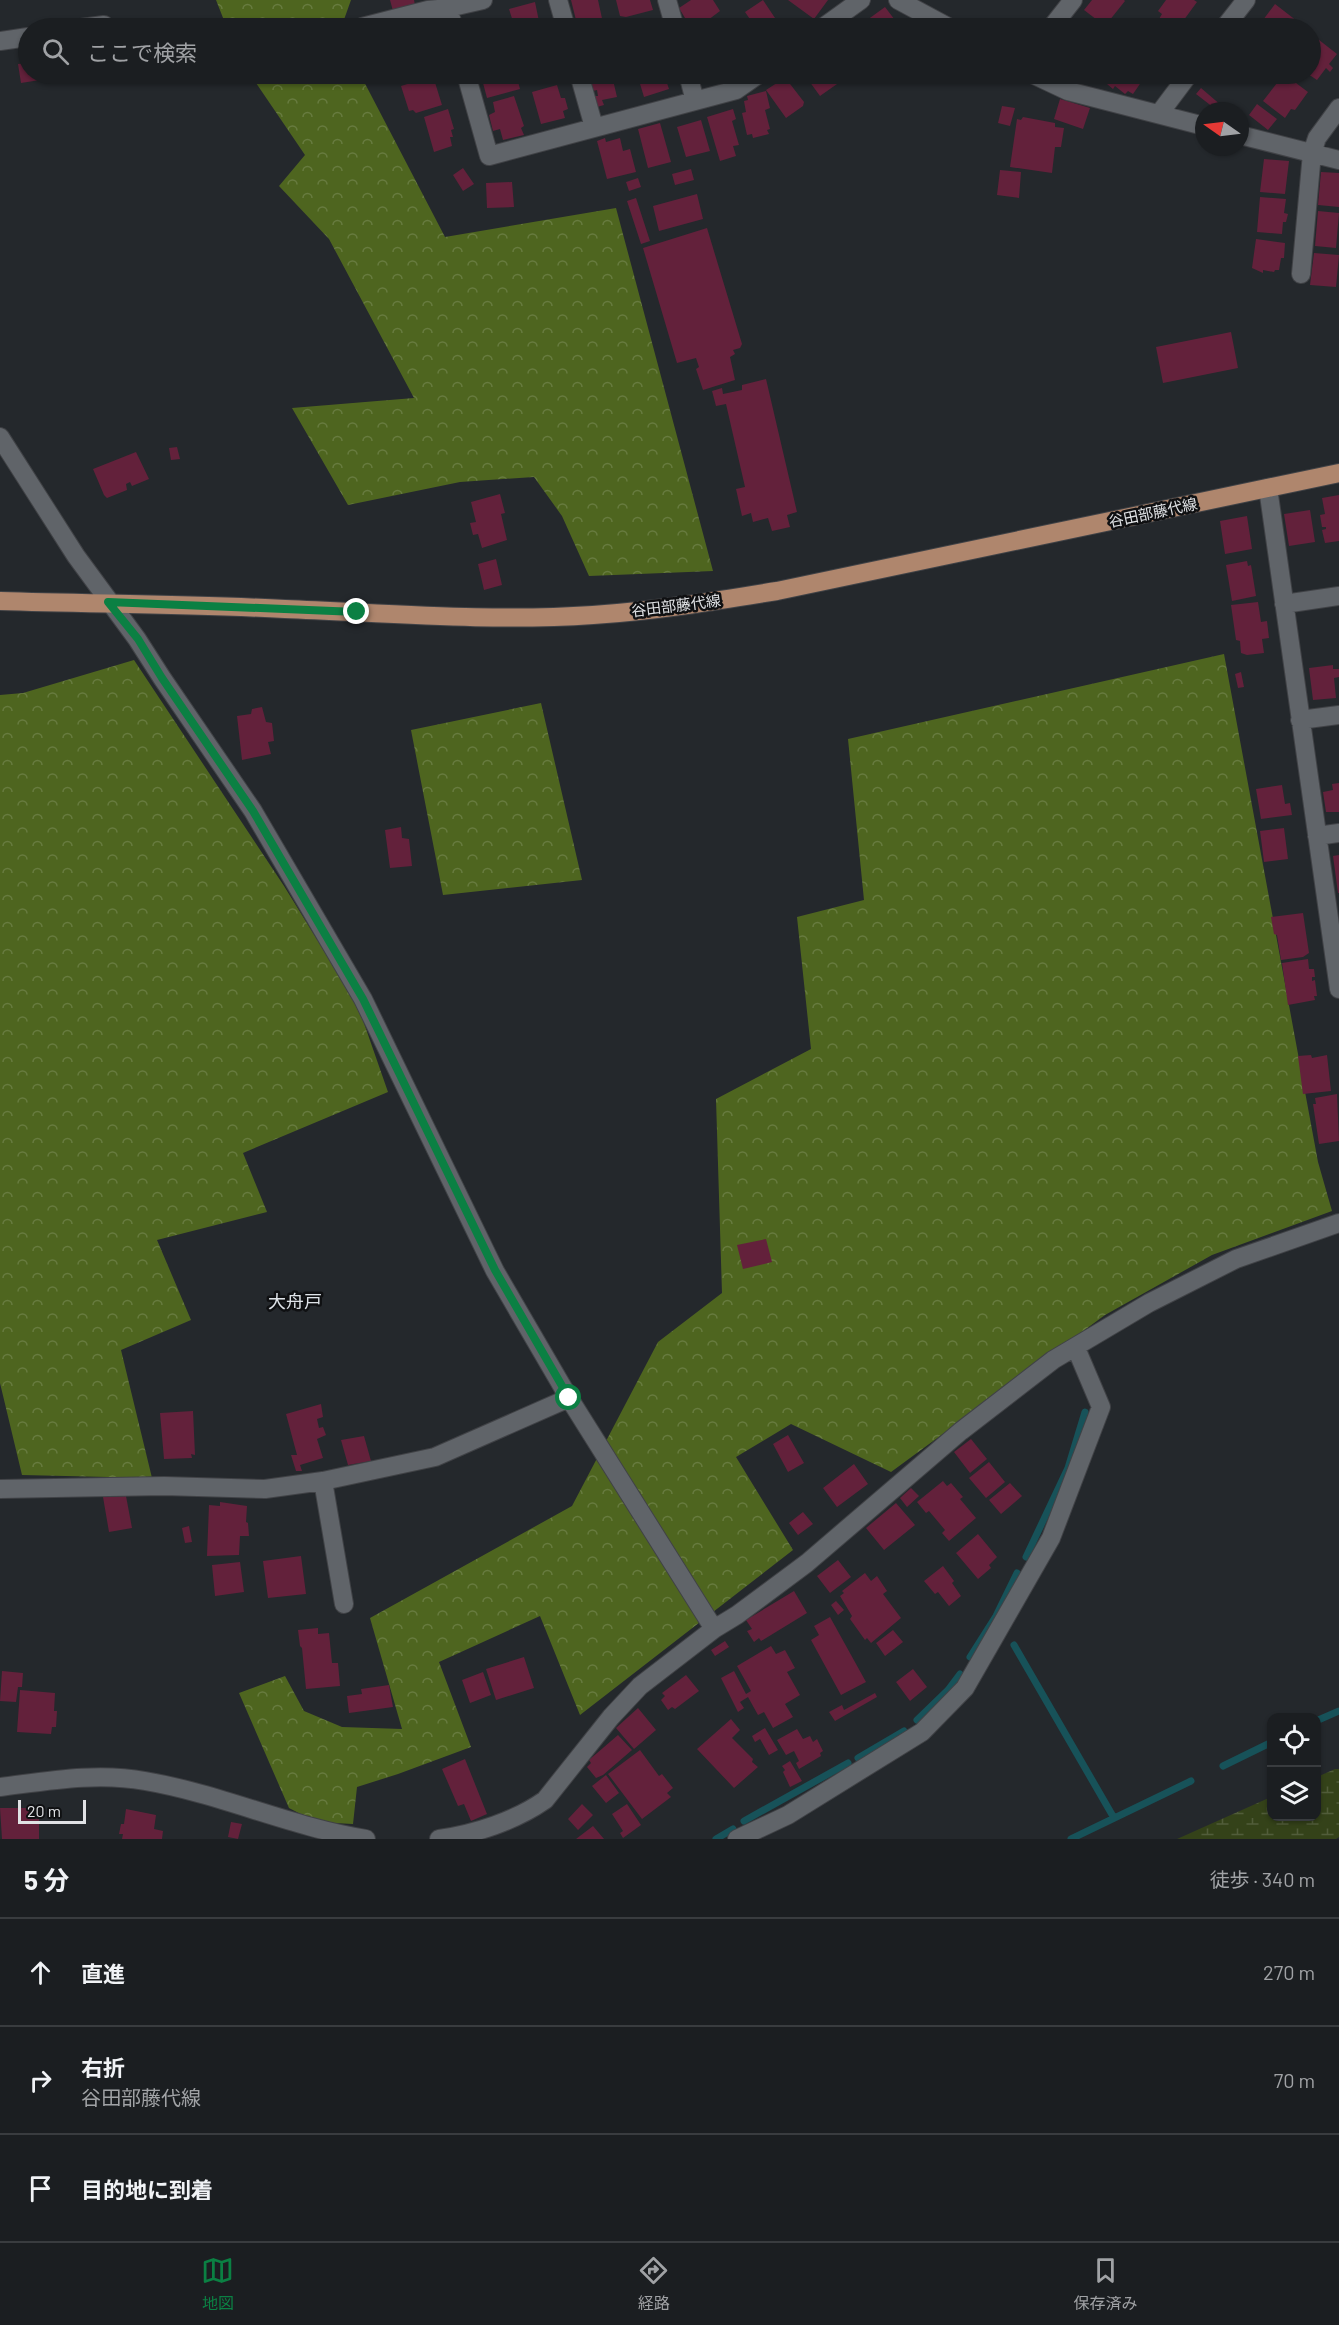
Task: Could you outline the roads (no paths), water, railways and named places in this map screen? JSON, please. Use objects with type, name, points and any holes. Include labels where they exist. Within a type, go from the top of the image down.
[{"type":"main road","name":"谷田部藤代線","points":[[0,601],[108,602],[413,615],[524,617],[594,615],[697,604],[777,591],[1339,473]]},
{"type":"street","points":[[397,18],[483,0]]},
{"type":"street","points":[[558,0],[563,18]]},
{"type":"street","points":[[667,0],[672,18]]},
{"type":"street","points":[[836,18],[861,0]]},
{"type":"street","points":[[900,0],[932,18]]},
{"type":"street","points":[[1059,18],[1073,0]]},
{"type":"street","points":[[1232,18],[1246,0]]},
{"type":"street","points":[[448,8],[451,18]]},
{"type":"street","points":[[0,41],[18,38]]},
{"type":"street","points":[[469,84],[489,156],[736,90],[745,84]]},
{"type":"street","points":[[582,84],[594,127]]},
{"type":"street","points":[[691,84],[695,101]]},
{"type":"street","points":[[1053,84],[1068,91],[1195,124]]},
{"type":"street","points":[[1159,114],[1182,84]]},
{"type":"street","points":[[1301,274],[1312,153],[1317,138],[1339,108]]},
{"type":"street","points":[[1249,137],[1339,160]]},
{"type":"street","points":[[0,437],[53,523],[108,602],[138,639],[253,811],[363,999],[495,1270],[569,1398],[714,1629]]},
{"type":"street","points":[[1268,488],[1300,720],[1336,953],[1339,989]]},
{"type":"street","points":[[1284,604],[1339,596]]},
{"type":"street","points":[[1300,720],[1339,715]]},
{"type":"street","points":[[1317,836],[1339,833]]},
{"type":"street","points":[[439,1839],[468,1834],[533,1808],[545,1800],[610,1717],[640,1686],[714,1629],[737,1615],[807,1563],[961,1431],[1053,1360],[1149,1303],[1236,1259],[1339,1223]]},
{"type":"street","points":[[737,1839],[788,1815],[922,1732],[965,1688],[1050,1538],[1101,1407],[1076,1348]]},
{"type":"street","points":[[0,1490],[164,1486],[265,1489],[323,1481],[435,1457],[569,1398]]},
{"type":"street","points":[[323,1481],[344,1604]]},
{"type":"street","points":[[0,1787],[87,1776],[145,1780],[298,1825],[366,1839]]},
{"type":"waterway","points":[[1026,1557],[1068,1468],[1085,1412]]},
{"type":"waterway","points":[[970,1657],[996,1616],[1017,1573]]},
{"type":"waterway","points":[[1014,1645],[1114,1818]]},
{"type":"waterway","points":[[917,1720],[948,1690],[960,1674]]},
{"type":"waterway","points":[[1321,1719],[1339,1711]]},
{"type":"waterway","points":[[858,1758],[904,1731]]},
{"type":"waterway","points":[[1223,1766],[1267,1744]]},
{"type":"waterway","points":[[744,1821],[848,1763]]},
{"type":"waterway","points":[[1071,1839],[1191,1781]]},
{"type":"waterway","points":[[716,1839],[733,1829]]},
{"type":"district","name":"大舟戸","points":[[295,1302]]}]
